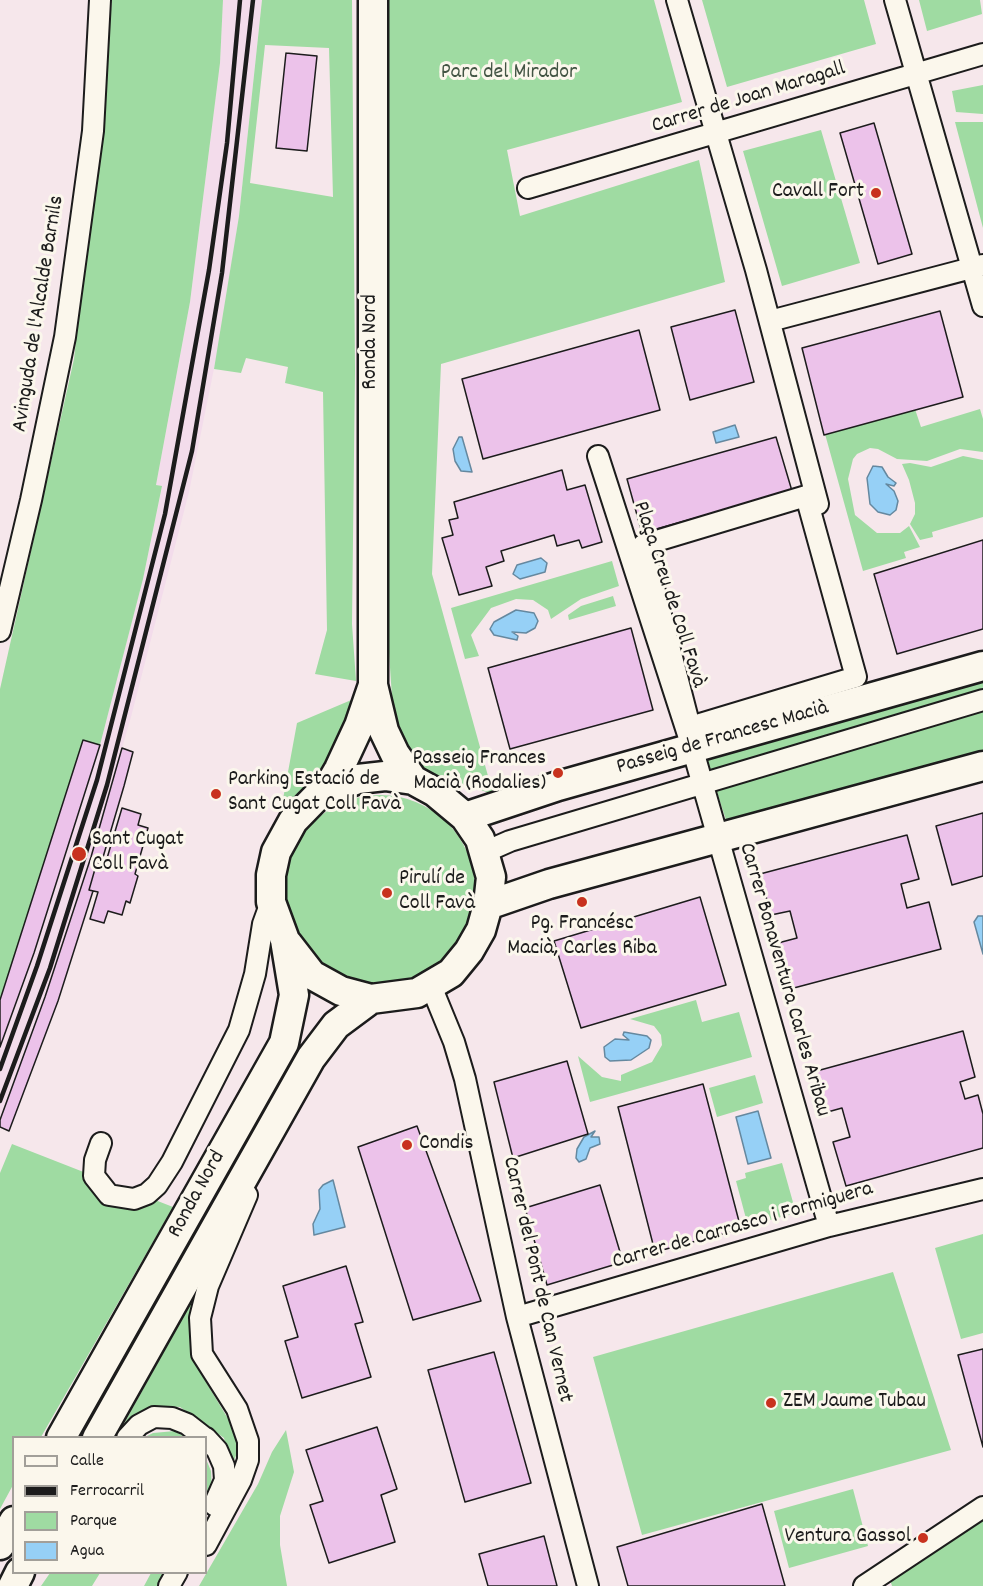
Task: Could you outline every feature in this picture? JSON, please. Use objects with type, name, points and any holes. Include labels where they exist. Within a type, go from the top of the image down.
[{"type":"main road","name":"Ronda Nord","points":[[373,0],[373,685],[384,731],[395,754],[413,780]]},
{"type":"main road","name":"Passeig de Francesc Macià","points":[[465,817],[558,786],[983,666]]},
{"type":"main road","name":"Ronda Nord","points":[[62,1436],[284,1043],[294,995],[285,940],[272,902],[271,875],[276,852],[293,821],[332,781],[344,762],[360,726],[373,685]]},
{"type":"main road","points":[[488,905],[549,884],[983,766]]},
{"type":"main road","name":"Ronda Nord","points":[[285,940],[300,963],[326,985],[371,999],[417,993],[451,973],[469,951],[482,930],[488,905],[491,877],[485,852],[465,817],[435,792],[413,780],[372,777],[347,782],[320,794]]},
{"type":"main road","name":"Ronda Nord","points":[[98,1436],[325,1037],[349,1013],[371,999]]},
{"type":"main road","points":[[0,1545],[12,1524]]},
{"type":"street","name":"Avinguda de l'Alcalde Barnils","points":[[0,631],[32,500],[65,337],[93,131],[100,0]]},
{"type":"street","points":[[677,0],[770,321],[856,677],[690,727],[643,545],[812,500]]},
{"type":"street","points":[[895,0],[915,73],[978,267],[983,306]]},
{"type":"street","name":"Carrer de Joan Maragall","points":[[528,188],[983,54]]},
{"type":"street","points":[[770,321],[978,267]]},
{"type":"street","name":"Plaça Creu de Coll Favà","points":[[598,456],[692,747]]},
{"type":"street","name":"Passeig de Francesc Macià","points":[[485,852],[510,842],[983,700]]},
{"type":"street","name":"Carrer Bonaventura Carles Aribau","points":[[692,747],[716,838],[829,1226]]},
{"type":"street","points":[[101,1143],[95,1160],[94,1176],[110,1195],[134,1199],[147,1194],[158,1185],[178,1152],[239,1030],[255,974],[263,924],[272,902]]},
{"type":"street","name":"Carrer del Pont de Can Vernet","points":[[431,986],[454,1042],[465,1078],[517,1317],[588,1586]]},
{"type":"street","name":"Ronda Nord","points":[[207,1543],[240,1480],[248,1460],[248,1441],[237,1409],[202,1354],[200,1318],[208,1286],[288,1099]]},
{"type":"street","name":"Carrer de Carrasco i Formiguera","points":[[517,1317],[829,1226],[983,1189]]},
{"type":"street","points":[[128,1436],[139,1425],[154,1417],[172,1418],[187,1424],[202,1436]]},
{"type":"street","points":[[207,1440],[217,1450],[224,1466],[225,1480],[207,1518]]},
{"type":"street","points":[[864,1586],[983,1507]]},
{"type":"street","points":[[880,1586],[898,1563]]},
{"type":"street","points":[[15,1586],[24,1574]]},
{"type":"shaded area","points":[[223,0],[262,0],[239,216],[219,344],[189,492],[131,717],[91,857],[45,997],[0,1120],[0,1047],[34,953],[100,745],[143,579],[162,487],[156,485],[190,302],[220,63]]},
{"type":"green space","points":[[112,0],[223,0],[220,63],[190,302],[156,485],[162,486],[143,579],[100,745],[34,953],[0,1047],[0,689],[74,359]]},
{"type":"green space","points":[[262,0],[352,0],[355,370],[352,624],[356,681],[315,674],[327,630],[323,392],[285,383],[288,367],[246,358],[241,373],[214,369],[239,216]],"holes":[[[265,45],[329,48],[333,197],[250,183]]]},
{"type":"green space","name":"Parc del Mirador","points":[[373,0],[654,0],[682,102],[507,150],[520,216],[699,160],[725,282],[441,364],[432,574],[493,794],[427,773],[405,752],[393,712],[372,400]]},
{"type":"green space","points":[[702,0],[864,0],[876,44],[727,87]]},
{"type":"green space","points":[[919,0],[980,0],[982,14],[927,31]]},
{"type":"green space","points":[[983,85],[983,114],[956,112],[952,91]]},
{"type":"green space","points":[[955,122],[983,122],[983,228]]},
{"type":"green space","points":[[821,130],[860,263],[782,286],[743,151]]},
{"type":"green space","points":[[915,409],[921,427],[980,409],[983,419],[983,452],[960,449],[927,461],[897,459],[878,449],[870,448],[857,454],[853,459],[848,479],[855,515],[877,533],[900,533],[909,526],[920,547],[904,552],[906,558],[863,571],[825,434]]},
{"type":"green space","points":[[963,456],[983,460],[983,517],[932,532],[933,537],[920,540],[910,524],[915,514],[915,503],[902,464],[910,463],[931,467]]},
{"type":"green space","points":[[612,561],[619,586],[581,599],[551,619],[548,610],[533,600],[516,599],[491,608],[471,635],[479,656],[465,659],[451,608]]},
{"type":"green space","points":[[613,596],[616,606],[569,620],[568,615],[581,606]]},
{"type":"green space","points":[[983,679],[983,751],[846,789],[728,826],[705,756]]},
{"type":"green space","points":[[356,698],[348,724],[328,758],[306,789],[281,810],[297,723]]},
{"type":"green space","points":[[380,795],[407,799],[433,811],[447,823],[459,837],[471,863],[475,890],[471,917],[459,943],[447,957],[433,969],[407,981],[380,985],[353,981],[327,969],[313,957],[301,943],[289,917],[285,890],[289,863],[301,837],[313,823],[327,811],[353,799]]},
{"type":"green space","points":[[696,1000],[702,1022],[739,1012],[752,1057],[590,1102],[578,1056],[602,1077],[621,1081],[621,1075],[652,1062],[662,1045],[661,1035],[654,1026],[630,1019]]},
{"type":"green space","points":[[755,1075],[763,1103],[717,1117],[709,1088]]},
{"type":"green space","points":[[12,1144],[173,1207],[42,1436],[12,1436],[12,1487],[0,1509],[0,1173]]},
{"type":"green space","points":[[782,1163],[796,1213],[748,1226],[736,1181],[746,1178],[745,1173]]},
{"type":"green space","name":"ZEM Jaume Tubau","points":[[983,1234],[983,1333],[961,1339],[935,1248]]},
{"type":"green space","name":"ZEM Jaume Tubau","points":[[893,1272],[951,1450],[642,1535],[593,1357]]},
{"type":"green space","points":[[197,1292],[190,1337],[194,1362],[236,1432],[238,1450],[231,1469],[224,1438],[180,1407],[161,1406],[145,1409],[117,1436]]},
{"type":"green space","points":[[286,1430],[294,1472],[280,1516],[280,1545],[287,1586],[199,1586],[258,1484],[272,1452]]},
{"type":"green space","points":[[175,1431],[183,1436],[147,1436],[153,1433]]},
{"type":"green space","points":[[207,1461],[211,1471],[212,1491],[207,1501]]},
{"type":"green space","points":[[853,1489],[868,1546],[789,1568],[774,1511]]},
{"type":"green space","points":[[983,1506],[983,1586],[892,1586],[887,1570]]},
{"type":"green space","points":[[49,1574],[99,1574],[92,1586],[41,1586]]},
{"type":"green space","points":[[150,1574],[165,1574],[159,1586],[144,1586]]},
{"type":"water","points":[[735,425],[739,437],[716,443],[713,432]]},
{"type":"water","points":[[459,437],[462,437],[472,472],[461,471],[455,461],[453,449]]},
{"type":"water","points":[[873,466],[882,467],[888,477],[896,483],[894,486],[886,484],[894,491],[898,501],[896,510],[890,515],[878,512],[870,504],[867,478]]},
{"type":"water","points":[[541,558],[547,563],[545,572],[520,579],[513,574],[517,565]]},
{"type":"water","points":[[516,610],[534,613],[538,621],[535,628],[526,633],[512,632],[518,636],[517,640],[494,635],[490,629],[494,622]]},
{"type":"water","points":[[978,916],[983,916],[983,954],[974,922]]},
{"type":"water","points":[[624,1032],[647,1036],[651,1040],[649,1048],[631,1060],[610,1061],[605,1057],[604,1047],[615,1039],[629,1040],[623,1035]]},
{"type":"water","points":[[758,1111],[771,1158],[748,1164],[736,1117]]},
{"type":"water","points":[[595,1131],[591,1137],[599,1137],[600,1144],[590,1148],[586,1159],[579,1162],[576,1158],[577,1149],[584,1137]]},
{"type":"water","points":[[333,1180],[345,1227],[314,1235],[313,1224],[320,1209],[319,1190]]},
{"type":"building","points":[[286,53],[317,56],[307,151],[276,148]]},
{"type":"building","name":"Cavall Fort","points":[[874,123],[912,254],[878,264],[840,133]]},
{"type":"building","points":[[735,310],[754,382],[690,400],[671,327]]},
{"type":"building","points":[[940,311],[963,397],[824,435],[802,348]]},
{"type":"building","points":[[639,330],[660,410],[483,459],[462,379]]},
{"type":"building","points":[[776,437],[792,491],[642,533],[627,479]]},
{"type":"building","points":[[562,470],[567,490],[585,485],[602,542],[582,548],[579,540],[557,546],[554,535],[501,551],[504,561],[486,567],[492,586],[459,595],[442,538],[453,535],[449,520],[458,518],[454,502]]},
{"type":"building","points":[[983,540],[983,629],[897,654],[874,574]]},
{"type":"building","points":[[631,628],[653,710],[510,749],[488,668]]},
{"type":"building","points":[[83,740],[100,745],[34,953],[0,1047],[0,1000]]},
{"type":"building","points":[[122,748],[133,752],[101,864],[97,862],[89,890],[93,891],[58,1001],[9,1131],[0,1127],[0,1120],[45,997],[91,857]]},
{"type":"building","points":[[122,808],[141,814],[138,825],[148,828],[135,874],[138,876],[130,903],[126,901],[122,915],[108,911],[104,923],[90,919],[98,892],[89,890],[97,862],[105,865]]},
{"type":"building","points":[[983,813],[983,876],[952,885],[936,826]]},
{"type":"building","points":[[907,835],[919,879],[901,884],[907,908],[929,902],[941,949],[790,989],[778,943],[797,938],[790,911],[771,915],[760,874]]},
{"type":"building","points":[[700,897],[726,985],[581,1028],[554,941]]},
{"type":"building","points":[[963,1031],[975,1077],[960,1082],[965,1099],[978,1095],[983,1114],[983,1148],[846,1186],[833,1142],[850,1137],[842,1108],[824,1113],[813,1072]]},
{"type":"building","points":[[567,1061],[588,1134],[513,1158],[494,1082]]},
{"type":"building","points":[[703,1084],[741,1229],[655,1252],[618,1107]]},
{"type":"building","points":[[417,1126],[481,1301],[413,1320],[358,1147]]},
{"type":"building","points":[[600,1185],[623,1262],[547,1285],[525,1208]]},
{"type":"building","points":[[346,1266],[363,1322],[355,1324],[371,1377],[302,1398],[285,1341],[298,1337],[283,1286]]},
{"type":"building","points":[[983,1349],[983,1447],[958,1355]]},
{"type":"building","points":[[494,1352],[531,1483],[465,1502],[428,1370]]},
{"type":"building","points":[[377,1427],[397,1489],[381,1495],[395,1542],[329,1563],[310,1505],[323,1501],[306,1450]]},
{"type":"building","points":[[762,1504],[785,1586],[628,1586],[617,1547]]},
{"type":"building","points":[[544,1536],[557,1586],[488,1586],[479,1554]]},
{"type":"railway","points":[[0,1069],[37,966],[97,780],[165,514],[209,270],[227,143],[240,0]]},
{"type":"railway","points":[[0,1101],[50,968],[107,785],[192,451],[222,273],[253,0]]},
{"type":"place","name":"Cavall Fort","points":[[876,193]]},
{"type":"place","name":"Passeig Frances Macià (Rodalies)","points":[[558,773]]},
{"type":"place","name":"Parking Estació de Sant Cugat Coll Favà","points":[[216,794]]},
{"type":"place","name":"Sant Cugat Coll Favà","points":[[79,854]]},
{"type":"place","name":"Pirulí de Coll Favà","points":[[387,893]]},
{"type":"place","name":"Pg. Francésc Macià, Carles Riba","points":[[582,902]]},
{"type":"place","name":"Condis","points":[[407,1145]]},
{"type":"place","name":"ZEM Jaume Tubau","points":[[771,1403]]},
{"type":"place","name":"Ventura Gassol","points":[[923,1538]]}]
